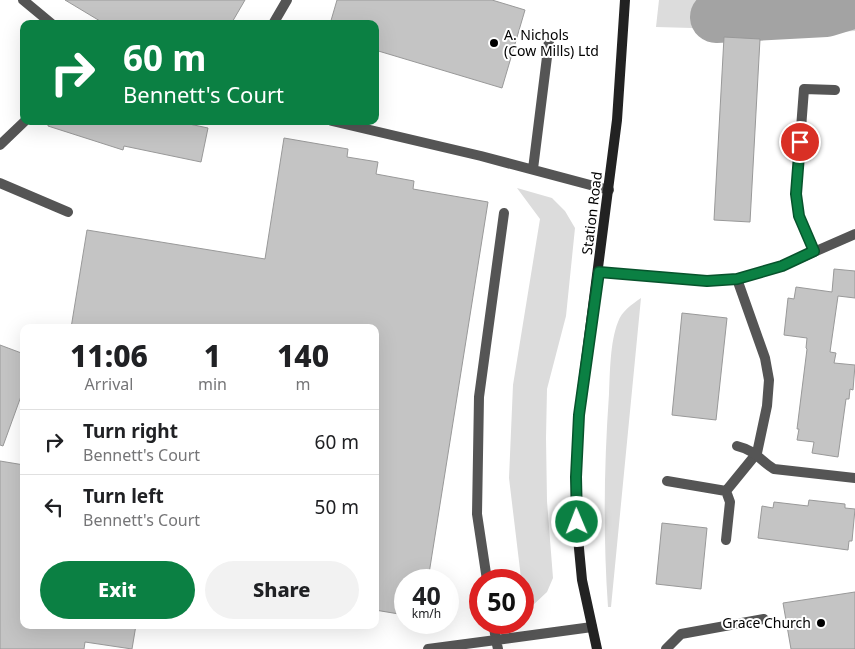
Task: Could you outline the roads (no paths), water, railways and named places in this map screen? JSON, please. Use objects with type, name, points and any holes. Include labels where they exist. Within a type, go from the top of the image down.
[{"type":"main road","name":"Station Road","points":[[597,649],[582,580],[578,538],[576,477],[579,415],[599,272],[617,120],[625,0]]},
{"type":"street","points":[[23,0],[47,20]]},
{"type":"street","points":[[275,20],[287,0]]},
{"type":"street","points":[[533,169],[549,41]]},
{"type":"street","points":[[814,251],[799,216],[796,194],[804,89],[835,90]]},
{"type":"street","points":[[0,145],[21,125]]},
{"type":"street","points":[[349,125],[533,169],[609,190]]},
{"type":"street","points":[[0,183],[68,212]]},
{"type":"street","points":[[485,569],[477,514],[479,397],[504,213]]},
{"type":"street","points":[[599,272],[707,281],[737,279],[782,266],[855,234]]},
{"type":"street","points":[[726,491],[757,453],[767,406],[769,380],[765,358],[737,279]]},
{"type":"street","points":[[737,446],[748,448],[757,453],[764,462],[774,469],[855,478]]},
{"type":"street","points":[[667,481],[726,491]]},
{"type":"street","points":[[726,491],[730,502],[726,540]]},
{"type":"street","points":[[666,649],[681,634],[764,619]]},
{"type":"street","points":[[428,649],[497,645],[592,627]]},
{"type":"waterway","points":[[716,17],[826,11],[855,2]]},
{"type":"place","name":"A. Nichols (Cow Mills) Ltd","points":[[494,43]]},
{"type":"place","name":"Grace Church","points":[[821,623]]}]
